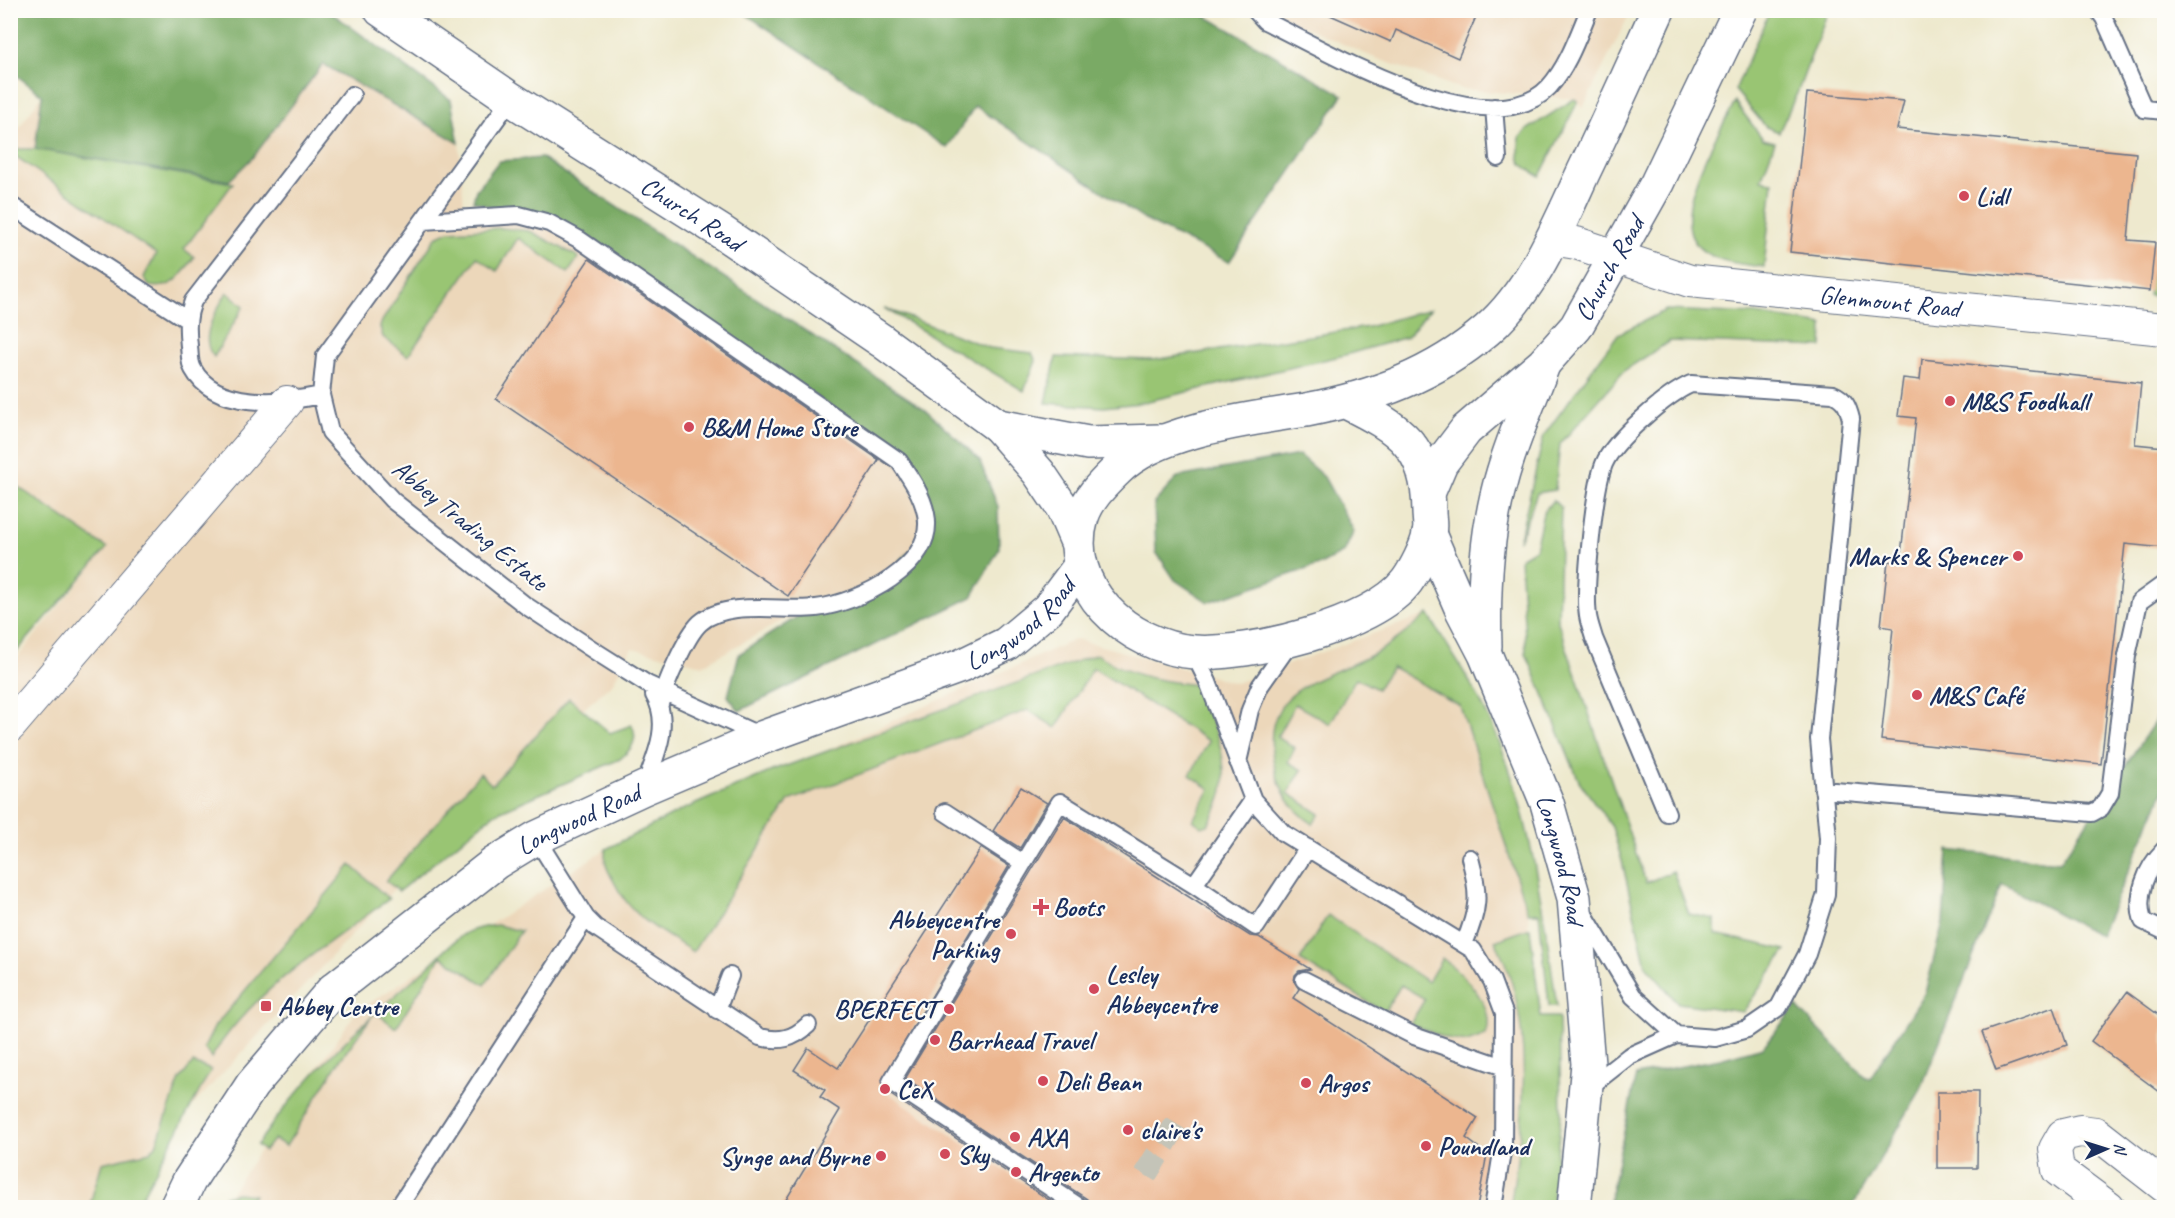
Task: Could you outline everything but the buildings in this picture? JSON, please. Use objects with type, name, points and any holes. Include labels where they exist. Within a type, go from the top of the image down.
[{"type":"street","name":"Church Road","points":[[381,10],[512,99],[720,231],[882,341],[998,426],[1039,473],[1062,507],[1091,593],[1110,614],[1140,637],[1192,652],[1243,650],[1293,639],[1368,613],[1407,582],[1429,534]]},
{"type":"street","points":[[1078,554],[1083,514],[1093,496],[1121,466],[1165,440],[1212,426],[1346,402],[1392,388],[1452,357],[1482,333],[1522,289],[1552,239],[1658,10]]},
{"type":"street","name":"Church Road","points":[[1429,491],[1441,463],[1466,430],[1543,364],[1576,327],[1657,183],[1740,10]]},
{"type":"street","name":"Glenmount Road","points":[[1552,239],[1576,243],[1690,281],[2164,329]]},
{"type":"street","points":[[1485,654],[1484,594],[1496,500],[1506,464],[1543,364]]},
{"type":"street","points":[[10,726],[287,402]]},
{"type":"street","points":[[1346,402],[1380,419],[1402,435],[1418,453],[1429,491],[1429,534]]},
{"type":"street","name":"Church Road","points":[[998,426],[1088,443],[1165,440]]},
{"type":"street","name":"Longwood Road","points":[[1429,534],[1462,610],[1485,654],[1547,803],[1574,898],[1584,1000],[1587,1089],[1574,1208]]},
{"type":"street","name":"Longwood Road","points":[[176,1208],[194,1173],[252,1084],[333,990],[495,863],[536,838],[644,788],[764,737],[961,666],[1006,644],[1048,609],[1078,554]]},
{"type":"street","points":[[2109,1208],[2058,1170],[2055,1149],[2063,1135],[2080,1131],[2097,1133],[2164,1186]]},
{"type":"lane","points":[[1255,10],[1265,21],[1433,99],[1472,107],[1494,107],[1523,102],[1547,89],[1565,66],[1589,10]]},
{"type":"lane","points":[[2098,10],[2104,18],[2144,109],[2164,111]]},
{"type":"lane","points":[[321,395],[287,402],[245,400],[205,386],[191,367],[186,319],[194,300],[352,95]]},
{"type":"lane","name":"Abbey Trading Estate","points":[[512,99],[325,356],[321,395],[330,432],[392,500],[525,605],[647,684],[662,698]]},
{"type":"lane","points":[[1494,107],[1498,158]]},
{"type":"lane","points":[[10,205],[186,319]]},
{"type":"lane","points":[[423,221],[519,215],[549,224],[580,240],[899,461],[916,488],[926,515],[925,537],[904,571],[855,598],[816,608],[753,608],[721,612],[700,623],[662,698],[663,728],[644,788]]},
{"type":"lane","points":[[1587,1089],[1629,1056],[1676,1035],[1714,1038],[1747,1029],[1779,1007],[1807,954],[1826,894],[1828,838],[1819,740],[1851,419],[1848,407],[1842,398],[1833,394],[1691,384],[1674,390],[1653,409],[1605,462],[1598,484],[1587,589],[1588,616],[1594,638],[1667,813]]},
{"type":"lane","points":[[1823,790],[2092,813],[2101,808],[2110,793],[2127,656],[2139,602],[2164,584]]},
{"type":"lane","points":[[1238,763],[1250,710],[1260,686],[1293,639]]},
{"type":"lane","points":[[1192,652],[1208,682],[1253,800],[1283,833],[1473,950],[1492,981],[1504,1013],[1503,1146],[1493,1208]]},
{"type":"lane","points":[[662,698],[764,737]]},
{"type":"lane","points":[[1194,885],[1253,800]]},
{"type":"lane","points":[[1081,1208],[891,1082],[1060,802],[1194,885],[1256,927],[1308,848]]},
{"type":"lane","points":[[945,812],[1023,863]]},
{"type":"lane","points":[[536,838],[586,918],[595,927],[760,1037],[776,1041],[796,1036],[808,1025]]},
{"type":"lane","points":[[2164,850],[2154,860],[2143,884],[2139,910],[2143,921],[2164,931]]},
{"type":"lane","points":[[1464,944],[1477,913],[1478,888],[1470,858]]},
{"type":"lane","points":[[1574,898],[1633,996],[1676,1035]]},
{"type":"lane","points":[[398,1208],[586,918]]},
{"type":"lane","points":[[717,1010],[730,976]]},
{"type":"lane","points":[[1304,980],[1414,1036],[1504,1067]]},
{"type":"shaded area","points":[[1273,11],[1631,11],[1583,108],[1577,99],[1461,89],[1370,56]]},
{"type":"shaded area","points":[[323,64],[459,143],[464,207],[523,211],[905,454],[933,538],[862,600],[783,620],[703,665],[632,648],[612,684],[467,811],[127,1176],[118,1207],[11,1208],[11,665],[107,548],[11,482],[11,139],[42,95],[35,149]]},
{"type":"shaded area","name":"Abbey Centre","points":[[1428,614],[1528,911],[1537,1207],[220,1208],[356,1012],[606,849],[1076,639],[1236,683]]},
{"type":"green space","points":[[11,10],[329,11],[451,100],[459,143],[323,64],[254,156],[229,181],[35,149],[42,95],[11,71]]},
{"type":"green space","points":[[985,10],[1197,11],[1343,95],[1229,262],[1145,220],[975,106],[947,148],[741,11],[979,11],[983,13]]},
{"type":"green space","points":[[1770,10],[1828,11],[1798,91],[1779,132],[1766,127],[1735,90]]},
{"type":"green space","points":[[1574,99],[1578,101],[1540,176],[1527,169],[1519,157],[1520,137],[1528,129]]},
{"type":"green space","points":[[1735,102],[1763,139],[1775,142],[1761,180],[1773,182],[1764,267],[1729,262],[1710,255],[1695,243],[1689,225],[1690,204],[1696,182],[1716,136]]},
{"type":"green space","points":[[11,149],[35,149],[233,183],[184,249],[194,257],[181,276],[165,286],[149,286],[144,277],[156,254],[11,153]]},
{"type":"green space","points":[[542,158],[925,409],[979,459],[998,507],[999,549],[972,597],[739,711],[728,696],[739,654],[800,615],[856,602],[925,537],[916,488],[905,454],[721,336],[594,243],[473,201],[476,190],[499,161]]},
{"type":"green space","points":[[502,228],[530,231],[579,257],[568,273],[518,238],[497,271],[477,257],[408,356],[383,337],[380,327],[382,321],[436,237],[449,231]]},
{"type":"green space","points":[[2152,272],[2164,274],[2164,297],[2148,295]]},
{"type":"green space","points":[[227,292],[244,306],[214,357],[207,341],[208,333],[214,315]]},
{"type":"green space","points":[[884,308],[990,348],[1032,353],[1036,361],[1024,391]]},
{"type":"green space","points":[[1430,309],[1407,337],[1345,355],[1140,403],[1104,407],[1046,403],[1056,357],[1153,360],[1368,327]]},
{"type":"green space","points":[[1666,310],[1756,314],[1823,325],[1822,347],[1670,341],[1625,370],[1560,444],[1555,490],[1537,493],[1519,541],[1544,435],[1618,334]]},
{"type":"green space","points":[[1299,455],[1324,477],[1354,531],[1344,552],[1322,564],[1208,602],[1175,580],[1156,552],[1154,503],[1178,477]]},
{"type":"green space","points":[[11,482],[107,548],[11,658]]},
{"type":"green space","points":[[1553,500],[1561,508],[1558,622],[1646,883],[1673,871],[1689,914],[1715,919],[1715,934],[1786,950],[1743,1012],[1678,1003],[1646,966],[1612,827],[1579,781],[1526,653],[1520,558],[1535,549],[1543,513]]},
{"type":"green space","points":[[1428,614],[1483,707],[1516,789],[1534,860],[1557,1006],[1549,1006],[1539,913],[1528,913],[1460,706],[1392,667],[1377,689],[1356,678],[1330,724],[1295,704],[1277,737],[1295,748],[1288,762],[1302,770],[1288,793],[1320,814],[1313,824],[1292,805],[1279,783],[1271,739],[1275,720],[1283,704],[1311,682],[1384,648]]},
{"type":"green space","points":[[1097,654],[1120,668],[1132,672],[1157,679],[1197,685],[1217,736],[1223,763],[1222,795],[1208,825],[1202,827],[1193,820],[1210,789],[1190,775],[1209,741],[1093,668],[1056,728],[1028,710],[789,801],[693,952],[637,914],[620,893],[607,869],[606,849],[682,810],[772,771]]},
{"type":"green space","points":[[569,698],[610,733],[632,725],[635,735],[628,752],[620,759],[494,814],[399,891],[386,881],[480,773],[492,785]]},
{"type":"green space","points":[[2164,708],[2164,790],[2100,936],[2002,884],[1920,1091],[1852,1207],[1608,1208],[1636,1075],[1720,1059],[1763,1047],[1796,1006],[1865,1077],[1870,1078],[1925,993],[1943,922],[1948,850],[2060,862]]},
{"type":"green space","points":[[351,865],[389,899],[316,952],[269,990],[247,1011],[211,1058],[204,1048],[215,1026]]},
{"type":"green space","points":[[1328,915],[1428,982],[1442,958],[1476,991],[1487,1013],[1486,1035],[1467,1042],[1448,1039],[1410,1024],[1425,999],[1401,985],[1384,1012],[1300,960]]},
{"type":"green space","points":[[497,925],[521,931],[485,985],[441,956],[396,1028],[376,1013],[466,933]]},
{"type":"green space","points":[[1530,928],[1541,1017],[1559,1017],[1561,1114],[1552,1207],[1510,1207],[1519,1141],[1524,1072],[1517,1004],[1508,972],[1495,941]]},
{"type":"green space","points":[[372,1016],[340,1060],[286,1146],[274,1139],[264,1151],[257,1145],[293,1097]]},
{"type":"green space","points":[[193,1063],[211,1070],[136,1207],[89,1207],[102,1163],[150,1152],[156,1145],[180,1079]]},
{"type":"green space","points":[[237,1193],[254,1195],[246,1207],[219,1207],[225,1196]]},
{"type":"tunnel","points":[[1145,1175],[1179,1120]]},
{"type":"place","name":"Lidl","points":[[1964,196]]},
{"type":"place","name":"M&S Foodhall","points":[[1950,401]]},
{"type":"place","name":"B&M Home Store","points":[[689,427]]},
{"type":"place","name":"Marks & Spencer","points":[[2018,556]]},
{"type":"place","name":"M&S Café","points":[[1917,695]]},
{"type":"place","name":"Boots","points":[[1041,907]]},
{"type":"place","name":"Abbeycentre Parking","points":[[1011,934]]},
{"type":"place","name":"Lesley Abbeycentre","points":[[1094,989]]},
{"type":"place","name":"Abbey Centre","points":[[266,1006]]},
{"type":"place","name":"BPERFECT","points":[[949,1009]]},
{"type":"place","name":"Barrhead Travel","points":[[935,1040]]},
{"type":"place","name":"Deli Bean","points":[[1043,1081]]},
{"type":"place","name":"Argos","points":[[1306,1083]]},
{"type":"place","name":"CeX","points":[[885,1089]]},
{"type":"place","name":"claire's","points":[[1128,1130]]},
{"type":"place","name":"AXA","points":[[1015,1137]]},
{"type":"place","name":"Poundland","points":[[1426,1146]]},
{"type":"place","name":"Sky","points":[[945,1154]]},
{"type":"place","name":"Synge and Byrne","points":[[881,1156]]},
{"type":"place","name":"Argento","points":[[1016,1172]]}]
